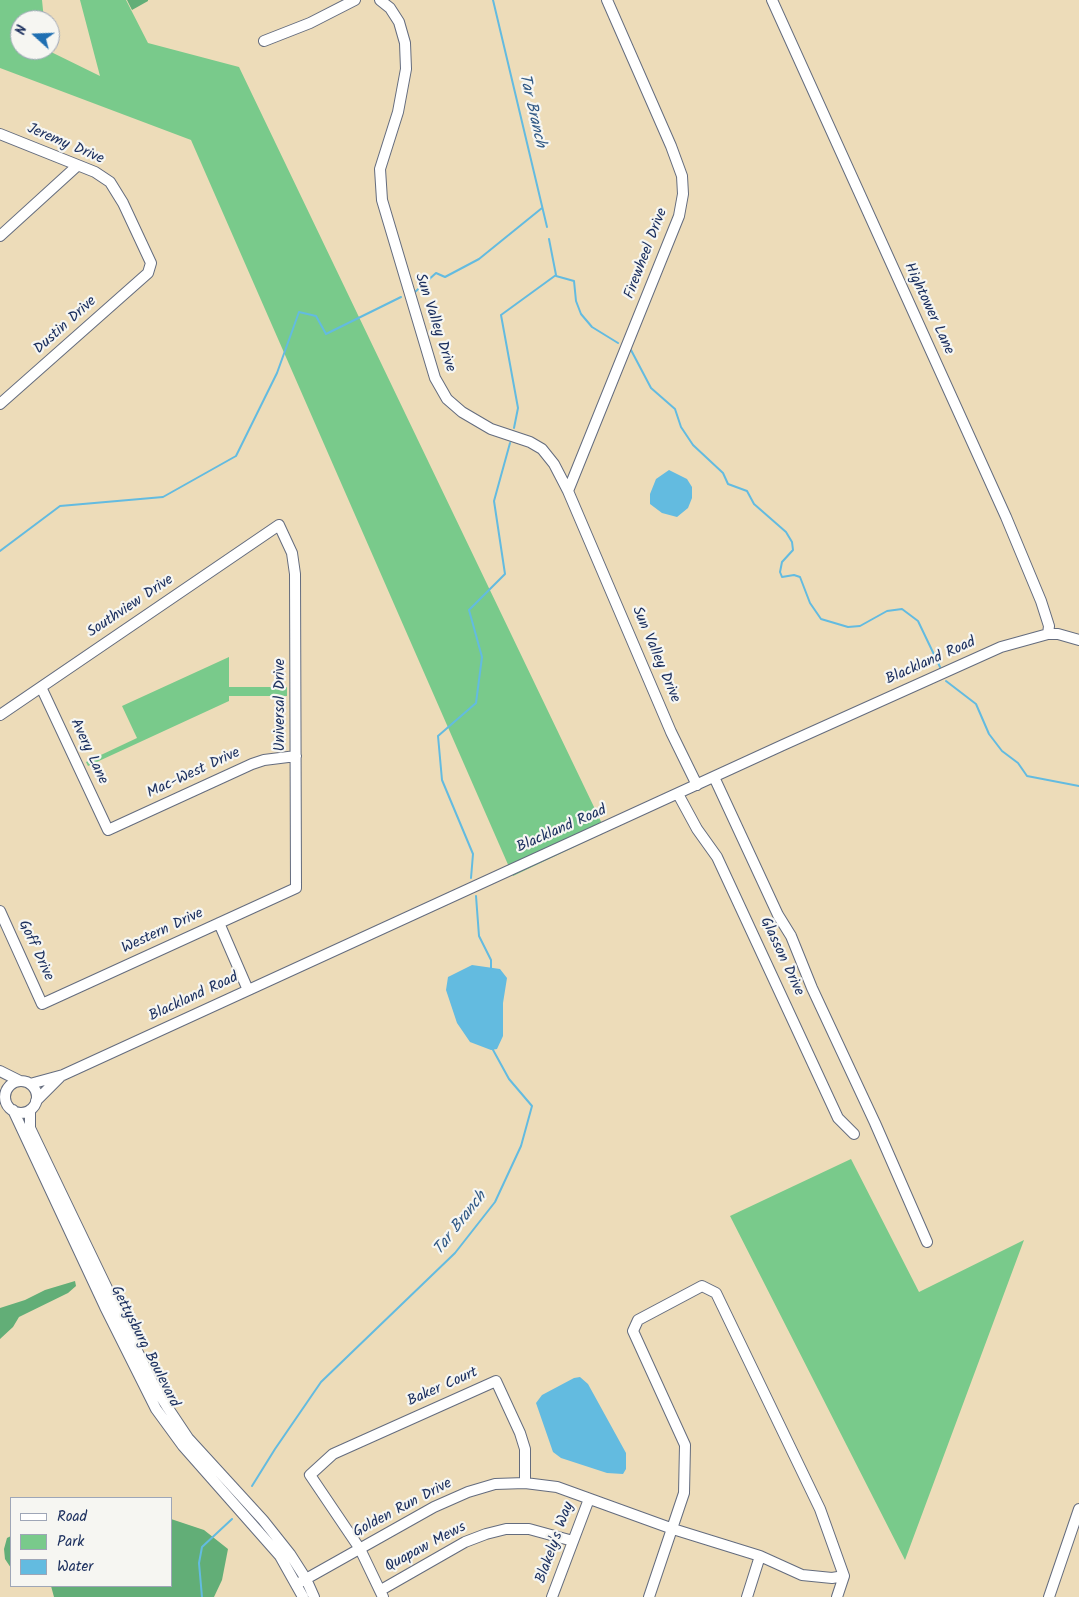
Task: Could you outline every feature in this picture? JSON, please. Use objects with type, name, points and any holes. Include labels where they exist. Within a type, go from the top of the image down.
[{"type":"street","points":[[264,42],[310,23],[355,0]]},
{"type":"street","name":"Sun Valley Drive","points":[[380,0],[390,8],[399,22],[405,43],[406,69],[402,93],[380,169],[382,200],[435,378],[447,399],[475,420],[530,442],[542,449],[554,464],[568,491],[671,732],[697,785]]},
{"type":"street","name":"Firewheel Drive","points":[[568,491],[679,216],[683,194],[682,176],[674,153],[607,0]]},
{"type":"street","name":"Hightower Lane","points":[[772,0],[1006,516],[1049,626],[1048,634]]},
{"type":"street","name":"Jeremy Drive","points":[[0,134],[95,172],[110,182],[123,203],[148,257],[149,269]]},
{"type":"street","points":[[0,236],[77,166]]},
{"type":"street","name":"Dustin Drive","points":[[0,404],[148,273],[149,269]]},
{"type":"street","name":"Southview Drive","points":[[0,715],[279,525]]},
{"type":"street","name":"Universal Drive","points":[[279,525],[292,553],[295,574],[296,888]]},
{"type":"street","name":"Blackland Road","points":[[25,1083],[63,1075],[714,777],[1001,648],[1048,634],[1058,634],[1079,640]]},
{"type":"street","name":"Avery Lane","points":[[40,687],[108,830]]},
{"type":"street","name":"Mac-West Drive","points":[[108,830],[252,764],[264,760],[296,756]]},
{"type":"street","points":[[714,777],[778,915],[791,936],[812,988],[875,1123],[927,1242]]},
{"type":"street","name":"Glasson Drive","points":[[678,794],[698,829],[717,856],[838,1118],[854,1134]]},
{"type":"street","name":"Western Drive","points":[[42,1004],[296,888]]},
{"type":"street","name":"Goff Drive","points":[[0,911],[42,1004]]},
{"type":"street","points":[[219,923],[248,990]]},
{"type":"street","points":[[0,1072],[25,1083],[37,1094],[33,1106],[23,1113],[13,1110],[6,1102],[8,1090],[12,1084],[25,1083]]},
{"type":"street","points":[[0,1072],[8,1090]]},
{"type":"street","name":"Blackland Road","points":[[33,1106],[63,1075]]},
{"type":"street","name":"Gettysburg Boulevard","points":[[33,1106],[30,1128],[115,1315]]},
{"type":"street","name":"Gettysburg Boulevard","points":[[13,1110],[140,1366],[206,1464],[263,1520],[301,1581],[314,1597]]},
{"type":"street","points":[[649,1597],[684,1493],[685,1445],[633,1331],[638,1320],[702,1286],[716,1293],[820,1509],[844,1576],[838,1597]]},
{"type":"street","name":"Baker Court","points":[[360,1549],[310,1475],[333,1454],[350,1445],[496,1381],[525,1448],[525,1482]]},
{"type":"street","name":"Golden Run Drive","points":[[301,1581],[434,1507],[468,1492],[495,1484],[525,1482],[557,1487],[673,1529],[760,1556],[802,1575],[832,1578],[844,1576]]},
{"type":"street","name":"Blakely's Way","points":[[552,1597],[589,1499]]},
{"type":"street","points":[[1049,1597],[1079,1509]]},
{"type":"street","name":"Quapaw Mews","points":[[382,1593],[465,1542],[486,1534],[506,1529],[529,1529],[573,1541]]},
{"type":"street","points":[[360,1549],[382,1593]]},
{"type":"street","points":[[746,1597],[760,1556]]},
{"type":"street","name":"Gettysburg Boulevard","points":[[301,1581],[303,1597]]},
{"type":"green space","points":[[0,0],[42,0],[43,10],[10,10],[10,60],[60,60],[60,56],[100,76],[80,0],[126,0],[148,43],[239,67],[606,832],[513,876],[191,140],[0,68]]},
{"type":"green space","points":[[127,0],[148,0],[148,1],[132,10]]},
{"type":"green space","points":[[229,657],[229,687],[287,687],[287,696],[229,696],[229,701],[88,766],[86,762],[137,738],[122,706]]},
{"type":"green space","points":[[851,1159],[919,1292],[1024,1240],[905,1560],[730,1216]]},
{"type":"green space","points":[[75,1281],[76,1286],[68,1293],[19,1317],[13,1327],[0,1339],[0,1308],[25,1300],[45,1290]]},
{"type":"green space","points":[[172,1519],[204,1530],[228,1549],[222,1580],[214,1597],[54,1597],[51,1587],[172,1587]]},
{"type":"green space","points":[[10,1536],[10,1566],[5,1559],[4,1549],[7,1538]]},
{"type":"water","points":[[669,470],[687,479],[692,487],[692,498],[688,508],[677,517],[662,513],[650,504],[650,494],[656,479]]},
{"type":"water","points":[[472,965],[500,969],[507,978],[503,1003],[503,1036],[497,1049],[491,1050],[470,1042],[457,1023],[446,990],[448,977]]},
{"type":"water","points":[[580,1377],[588,1384],[626,1453],[626,1469],[623,1474],[607,1473],[561,1458],[553,1452],[536,1403],[542,1395],[574,1378]]},
{"type":"waterway","name":"Tar Branch","points":[[493,0],[547,227]]},
{"type":"waterway","points":[[415,292],[436,273],[445,277],[479,259],[542,208]]},
{"type":"waterway","name":"Tar Branch","points":[[514,428],[518,408],[501,315],[556,275],[549,239]]},
{"type":"waterway","points":[[556,276],[574,281],[576,301],[581,314],[592,327],[618,343]]},
{"type":"waterway","points":[[0,551],[60,506],[163,497],[236,456],[277,373],[299,312],[316,316],[326,334],[401,297]]},
{"type":"waterway","points":[[631,350],[651,388],[675,409],[681,427],[693,445],[723,473],[728,484],[747,491],[754,504],[786,532],[792,542],[793,550],[782,562],[780,572],[782,577],[794,575],[800,577],[810,603],[821,619],[848,627],[860,626],[887,611],[902,609],[918,621],[940,667]]},
{"type":"waterway","name":"Tar Branch","points":[[471,878],[473,854],[442,780],[438,736],[476,703],[482,657],[469,610],[505,574],[494,501],[510,443]]},
{"type":"waterway","points":[[946,681],[976,704],[989,734],[1002,751],[1018,763],[1027,776],[1079,786]]},
{"type":"waterway","name":"Tar Branch","points":[[476,896],[479,936],[491,960],[491,968]]},
{"type":"waterway","name":"Tar Branch","points":[[252,1486],[321,1382],[455,1253],[495,1202],[521,1146],[532,1106],[509,1079],[492,1048]]},
{"type":"waterway","name":"Tar Branch","points":[[202,1597],[199,1563],[202,1547],[232,1519]]}]
